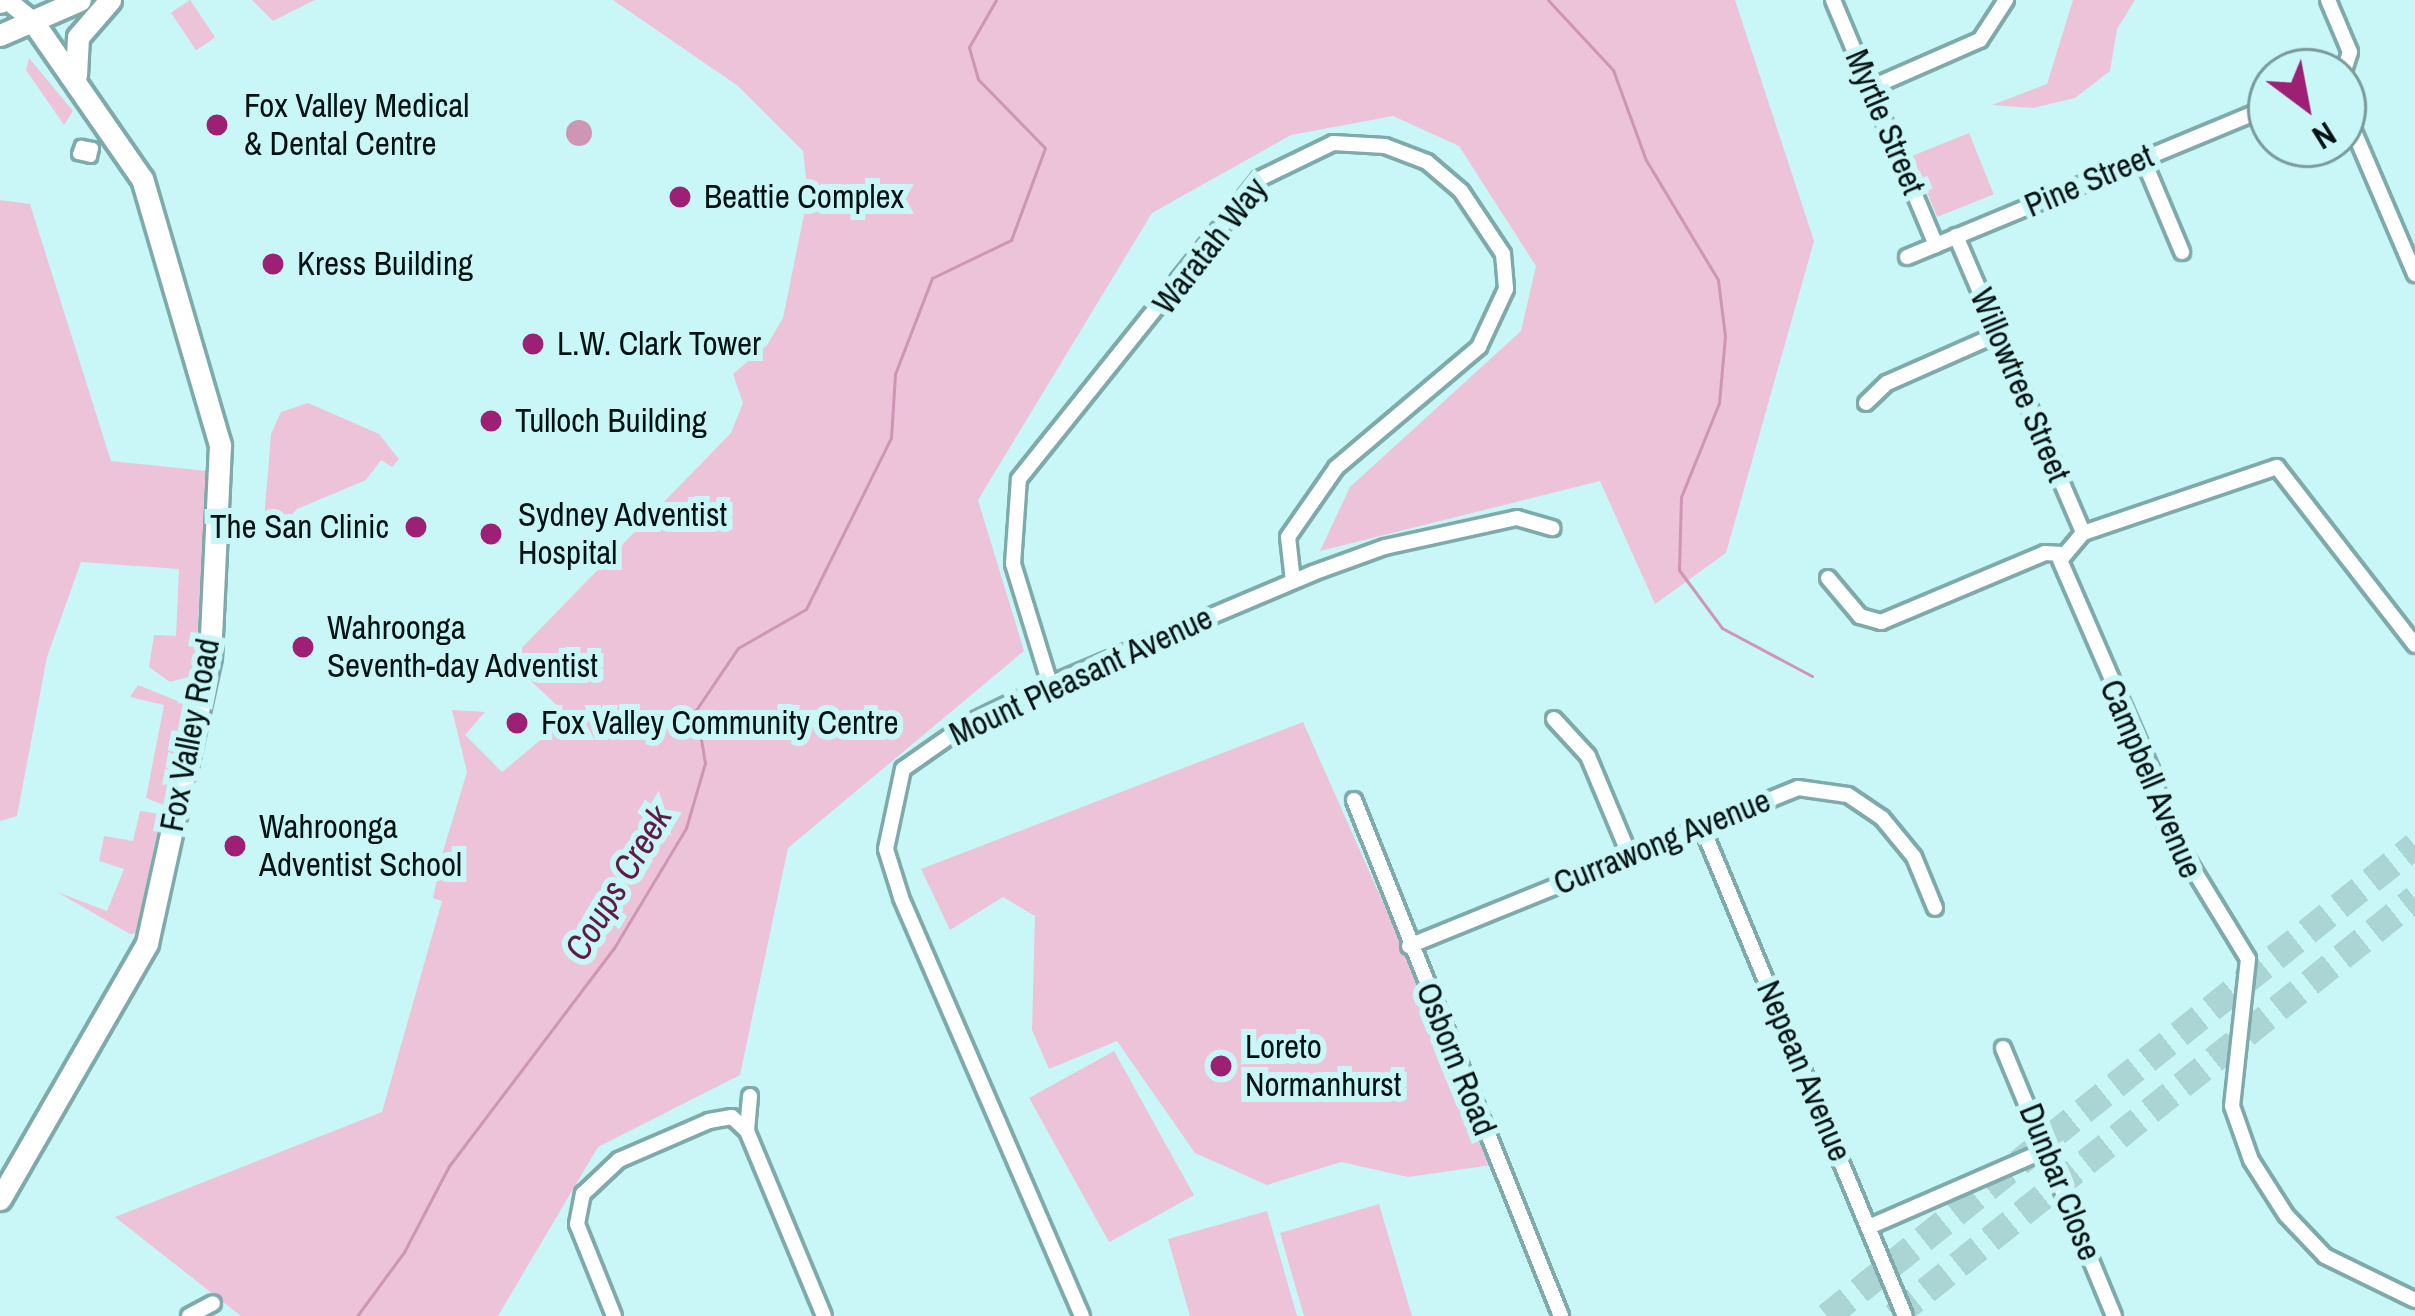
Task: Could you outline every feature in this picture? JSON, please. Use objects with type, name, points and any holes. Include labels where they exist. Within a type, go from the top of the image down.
[{"type":"main road","points":[[0,35],[80,0]]},
{"type":"main road","points":[[76,75],[78,37],[110,0]]},
{"type":"main road","name":"Fox Valley Road","points":[[0,1199],[142,958],[210,657],[218,422],[142,179],[76,75],[32,20]]},
{"type":"street","name":"Myrtle Street","points":[[1833,0],[1936,245]]},
{"type":"street","points":[[1870,88],[1980,40],[2006,0]]},
{"type":"street","points":[[2328,0],[2341,48]]},
{"type":"street","name":"Fox Valley Road","points":[[3,1],[32,20]]},
{"type":"street","name":"Pine Street","points":[[1907,257],[2247,116]]},
{"type":"street","name":"Waratah Way","points":[[1050,684],[1013,564],[1018,479],[1259,179],[1333,143],[1385,146],[1426,162],[1461,191],[1503,254],[1506,290],[1479,347],[1351,452],[1322,487],[1288,537],[1294,581]]},
{"type":"street","points":[[2143,159],[2182,253]]},
{"type":"street","points":[[2367,162],[2415,274]]},
{"type":"street","name":"Willowtree Street","points":[[1956,236],[2083,533]]},
{"type":"street","points":[[1866,403],[1887,382],[1998,334]]},
{"type":"street","points":[[1828,578],[1860,616],[1881,622],[2045,553],[2062,554],[2083,533],[2272,466],[2288,473],[2298,493],[2415,644]]},
{"type":"street","name":"Mount Pleasant Avenue","points":[[1082,1316],[886,849],[902,770],[967,724],[1050,684],[1384,547],[1517,518],[1553,528]]},
{"type":"street","name":"Campbell Avenue","points":[[2062,554],[2062,572],[2152,774],[2165,823],[2199,891],[2248,959],[2232,1106],[2252,1160],[2286,1215],[2325,1256],[2415,1300]]},
{"type":"street","points":[[1554,719],[1588,756],[1629,854]]},
{"type":"street","name":"Currawong Avenue","points":[[1409,946],[1798,788],[1848,795],[1905,843],[1935,908]]},
{"type":"street","name":"Osborn Road","points":[[1354,800],[1561,1316]]},
{"type":"street","name":"Nepean Avenue","points":[[1702,827],[1905,1316]]},
{"type":"street","name":"Dunbar Close","points":[[2003,1048],[2114,1316]]},
{"type":"street","points":[[747,1131],[750,1096]]},
{"type":"street","points":[[614,1316],[577,1224],[583,1194],[619,1160],[709,1121],[732,1117],[747,1131],[824,1316]]},
{"type":"street","points":[[1869,1227],[2048,1149]]},
{"type":"street","points":[[189,1316],[213,1303]]},
{"type":"shaded area","points":[[190,0],[215,37],[196,50],[171,13]]},
{"type":"shaded area","points":[[252,0],[315,0],[273,21]]},
{"type":"shaded area","points":[[613,0],[1735,0],[1814,241],[1726,553],[1655,604],[1600,481],[1320,551],[1350,487],[1521,331],[1536,266],[1459,146],[1393,116],[1291,135],[1152,213],[978,500],[1024,651],[788,848],[740,1075],[598,1147],[498,1316],[241,1316],[115,1217],[382,1112],[442,901],[433,898],[467,772],[452,710],[485,712],[465,735],[502,772],[543,738],[539,733],[560,708],[509,661],[731,433],[743,403],[733,374],[767,345],[783,318],[808,195],[803,151],[738,86]]},
{"type":"shaded area","points":[[2073,0],[2135,0],[2117,29],[2110,71],[2075,98],[2033,108],[1992,105],[2047,84]]},
{"type":"shaded area","points":[[29,58],[73,111],[64,125],[26,70]]},
{"type":"shaded area","points":[[579,120],[589,123],[589,143],[579,146],[569,143],[566,133],[569,123]]},
{"type":"shaded area","points":[[1969,133],[1994,194],[1937,217],[1912,156]]},
{"type":"shaded area","points":[[0,200],[30,204],[111,461],[207,471],[195,675],[170,682],[149,667],[154,635],[176,636],[179,569],[81,562],[47,657],[17,816],[0,821]]},
{"type":"shaded area","points":[[308,403],[379,434],[399,459],[392,467],[381,460],[366,480],[297,509],[280,527],[264,521],[271,434],[281,412]]},
{"type":"shaded area","points":[[138,685],[185,704],[164,805],[146,798],[164,705],[130,697]]},
{"type":"shaded area","name":"Loreto Normanhurst","points":[[1303,722],[1499,1164],[1408,1177],[1341,1162],[1267,1185],[1195,1153],[1117,1041],[1049,1069],[1032,1030],[1035,916],[1003,897],[950,930],[921,869]]},
{"type":"shaded area","points":[[140,811],[161,814],[136,933],[130,934],[57,892],[107,911],[124,869],[99,861],[104,836],[133,841]]},
{"type":"shaded area","points":[[1114,1051],[1194,1195],[1109,1242],[1029,1098]]},
{"type":"shaded area","points":[[1379,1204],[1412,1316],[1304,1316],[1280,1233]]},
{"type":"shaded area","points":[[1267,1211],[1297,1316],[1190,1316],[1168,1239]]},
{"type":"waterway","name":"Coups Creek","points":[[357,1316],[404,1252],[449,1166],[614,948],[686,828],[705,763],[696,710],[738,648],[806,609],[891,438],[895,374],[932,278],[1011,240],[1045,148],[978,79],[969,47],[996,0]]},
{"type":"waterway","points":[[1548,0],[1613,70],[1646,160],[1718,280],[1725,336],[1719,403],[1681,497],[1679,570],[1722,628],[1812,676]]},
{"type":"tunnel","points":[[1827,1316],[2415,845]]},
{"type":"tunnel","points":[[1894,1316],[2415,898]]},
{"type":"place","name":"Fox Valley Medical & Dental Centre","points":[[217,125]]},
{"type":"place","name":"Beattie Complex","points":[[680,197]]},
{"type":"place","name":"Kress Building","points":[[273,264]]},
{"type":"place","name":"L.W. Clark Tower","points":[[533,344]]},
{"type":"place","name":"Tulloch Building","points":[[491,421]]},
{"type":"place","name":"The San Clinic","points":[[416,527]]},
{"type":"place","name":"Sydney Adventist Hospital","points":[[491,534]]},
{"type":"place","name":"Wahroonga Seventh-day Adventist","points":[[303,647]]},
{"type":"place","name":"Fox Valley Community Centre","points":[[517,723]]},
{"type":"place","name":"Wahroonga Adventist School","points":[[235,846]]},
{"type":"place","name":"Loreto Normanhurst","points":[[1221,1066]]}]
